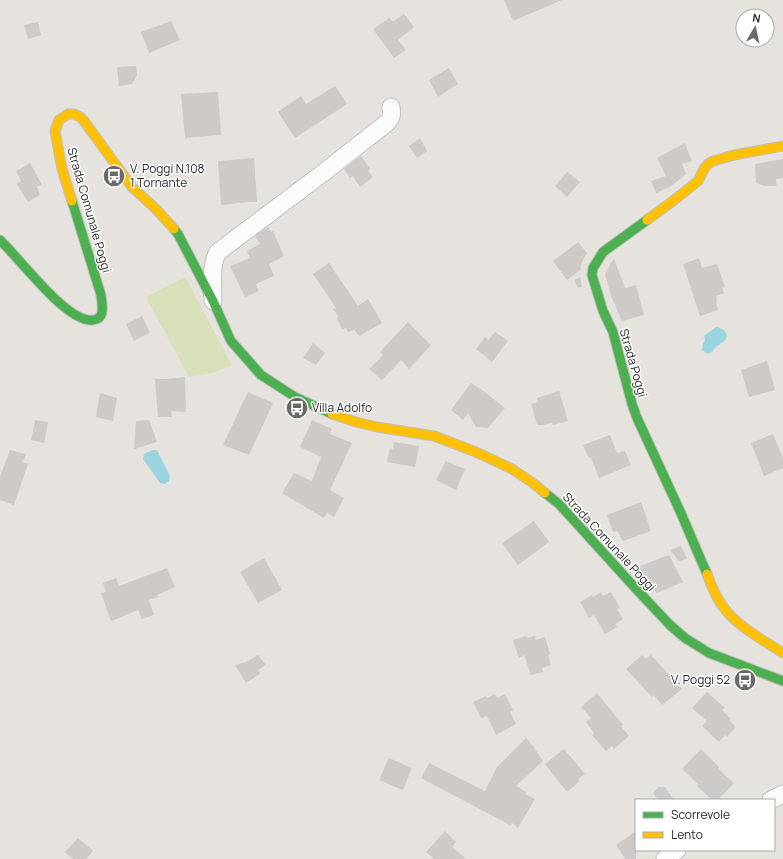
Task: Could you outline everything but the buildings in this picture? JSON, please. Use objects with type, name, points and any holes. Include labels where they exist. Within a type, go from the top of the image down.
[{"type":"main road","name":"Strada Comunale Poggi","points":[[0,240],[42,286],[66,308],[77,316],[88,321],[93,321],[100,317],[103,306],[101,295],[62,169],[56,136],[59,120],[68,114],[74,114],[80,117],[132,187],[156,209],[178,234],[214,302],[231,341],[261,376],[295,397],[337,416],[377,427],[434,436],[476,452],[512,469],[533,483],[559,504],[670,626],[685,638],[709,653],[783,681]]},
{"type":"main road","name":"Strada Poggi","points":[[783,146],[734,155],[708,164],[698,181],[603,252],[594,268],[592,275],[603,311],[613,332],[637,418],[680,511],[717,598],[723,608],[738,622],[783,653]]},
{"type":"street","points":[[214,302],[214,268],[218,252],[388,122],[391,119],[392,114],[391,107]]},
{"type":"street","points":[[773,799],[783,794]]},
{"type":"street","points":[[665,859],[676,851]]},
{"type":"green space","points":[[185,277],[232,365],[212,373],[189,377],[146,297]]},
{"type":"water","points":[[716,327],[726,332],[726,337],[723,342],[708,354],[702,350],[705,340],[704,336]]},
{"type":"water","points":[[157,450],[170,476],[169,481],[165,484],[160,483],[143,459],[144,454]]},
{"type":"traffic: fast","points":[[0,240],[46,290],[65,308],[75,315],[85,319],[97,319],[102,314],[101,295],[72,201]]},
{"type":"traffic: fast","points":[[647,220],[603,252],[593,268],[592,275],[603,311],[613,332],[637,418],[707,574]]},
{"type":"traffic: fast","points":[[174,229],[213,301],[231,341],[261,375],[295,397],[332,414]]},
{"type":"traffic: fast","points":[[545,493],[559,504],[638,591],[670,625],[685,638],[709,653],[783,681]]},
{"type":"traffic: slow","points":[[72,201],[62,169],[55,131],[59,120],[68,114],[74,114],[84,121],[132,187],[156,209],[174,229]]},
{"type":"traffic: slow","points":[[647,220],[698,181],[704,169],[713,161],[734,155],[783,146]]},
{"type":"traffic: slow","points":[[332,414],[377,427],[434,436],[476,452],[512,469],[545,493]]},
{"type":"traffic: slow","points":[[707,574],[717,597],[730,615],[755,636],[783,653]]},
{"type":"place","name":"V. Poggi N.108 1 Tornante","points":[[114,176]]},
{"type":"place","name":"Villa Adolfo","points":[[297,408]]},
{"type":"place","name":"V. Poggi 52","points":[[745,680]]}]
